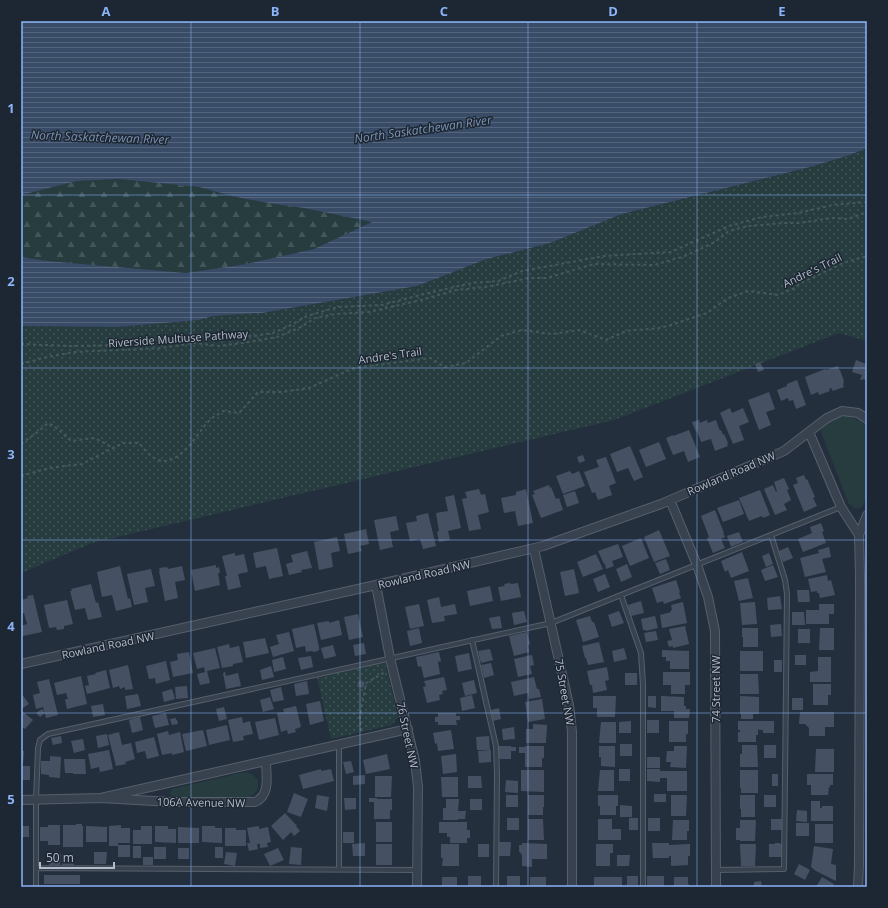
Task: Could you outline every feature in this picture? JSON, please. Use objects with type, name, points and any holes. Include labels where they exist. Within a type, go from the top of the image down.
[{"type":"street","name":"Rowland Road NW","points":[[21,664],[534,549],[670,500],[784,451],[826,418],[842,411],[858,413],[867,419]]},
{"type":"street","points":[[809,432],[842,507],[859,535]]},
{"type":"street","name":"74 Street NW","points":[[670,500],[708,597],[715,631],[716,887]]},
{"type":"street","points":[[858,887],[859,535],[867,516]]},
{"type":"street","name":"75 Street NW","points":[[534,549],[569,704],[572,732],[572,887]]},
{"type":"street","name":"76 Street NW","points":[[376,585],[390,658],[415,761],[418,787],[417,887]]},
{"type":"street","name":"106A Avenue NW","points":[[101,798],[408,728]]},
{"type":"street","name":"106A Avenue NW","points":[[21,800],[101,798],[171,802],[255,802],[262,798],[266,790],[266,761]]},
{"type":"lane","points":[[36,887],[36,800],[38,748],[40,740],[48,734],[551,623],[842,507]]},
{"type":"lane","points":[[716,870],[784,869],[787,594],[785,580],[771,535]]},
{"type":"lane","points":[[621,595],[641,653],[643,686],[643,887]]},
{"type":"lane","points":[[472,640],[496,746],[496,887]]},
{"type":"lane","points":[[339,744],[339,870]]},
{"type":"lane","points":[[36,868],[417,870]]},
{"type":"path","points":[[21,344],[71,346],[124,345],[151,340],[217,334],[254,336],[273,333],[307,316],[338,307],[382,305],[472,283],[498,281],[522,271],[604,256],[671,252],[729,226],[762,217],[798,213],[833,205],[867,202]]},
{"type":"path","name":"Riverside Multiuse Pathway","points":[[21,364],[75,352],[162,348],[194,344],[220,346],[277,337],[301,327],[315,318],[336,314],[369,312],[456,290],[486,287],[529,278],[546,278],[594,264],[654,265],[685,256],[715,242],[729,231],[749,226],[800,223],[832,218],[848,219],[867,212]]},
{"type":"path","name":"Andre's Trail","points":[[113,448],[124,443],[139,443],[154,458],[166,462],[178,457],[194,441],[210,420],[223,411],[239,413],[258,392],[282,392],[308,388],[354,368],[431,358],[444,368],[466,363],[501,336],[522,330],[552,334],[579,330],[606,340],[626,331],[659,328],[707,313],[728,298],[749,291],[778,295],[795,288],[799,284],[843,263],[867,256]]},
{"type":"path","points":[[21,444],[48,423],[57,427],[62,434],[71,441],[95,438],[113,448]]},
{"type":"path","points":[[21,476],[46,469],[82,464],[113,448]]},
{"type":"path","points":[[361,731],[360,717],[366,683],[386,672]]},
{"type":"green space","points":[[867,148],[867,341],[839,333],[614,420],[92,543],[21,573],[21,326],[117,327],[199,320],[213,316],[262,313],[417,286],[487,259],[550,243],[622,214],[810,167],[850,155]]},
{"type":"green space","points":[[119,179],[199,187],[236,197],[304,208],[372,222],[314,249],[246,264],[186,273],[48,261],[21,257],[21,195],[77,181]]},
{"type":"green space","points":[[842,416],[856,419],[867,427],[867,489],[864,504],[860,508],[855,508],[849,504],[821,432],[822,426],[831,420]]},
{"type":"green space","points":[[385,662],[398,717],[392,725],[331,739],[317,678]]},
{"type":"green space","points":[[245,772],[252,774],[258,780],[257,790],[249,797],[172,797],[170,793],[172,789]]},
{"type":"water","name":"North Saskatchewan River","points":[[21,21],[867,21],[867,148],[850,155],[810,167],[622,214],[550,243],[487,259],[417,286],[262,313],[213,316],[199,320],[117,327],[21,326],[21,257],[48,261],[186,273],[246,264],[314,249],[372,222],[304,208],[236,197],[199,187],[119,179],[77,181],[21,195]]},
{"type":"building","points":[[856,360],[866,364],[867,361],[867,380],[860,380],[862,375],[852,372]]},
{"type":"building","points":[[760,362],[764,370],[758,372],[755,364]]},
{"type":"building","points":[[838,366],[844,381],[844,387],[833,391],[831,388],[829,389],[830,391],[819,395],[818,392],[811,395],[805,377],[825,369]]},
{"type":"building","points":[[797,380],[806,405],[796,409],[793,400],[789,401],[788,398],[781,401],[777,390]]},
{"type":"building","points":[[769,392],[775,409],[766,412],[771,425],[759,430],[748,400]]},
{"type":"building","points":[[730,408],[732,413],[743,408],[749,422],[739,426],[744,440],[733,444],[720,413]]},
{"type":"building","points":[[699,420],[700,423],[707,420],[708,423],[716,420],[720,431],[721,430],[723,435],[724,434],[728,446],[715,451],[711,439],[701,442],[692,422]]},
{"type":"building","points":[[689,430],[700,457],[688,462],[684,451],[673,455],[666,438]]},
{"type":"building","points":[[659,442],[666,459],[646,467],[639,450]]},
{"type":"building","points":[[630,446],[643,477],[634,481],[628,468],[617,472],[610,454]]},
{"type":"building","points":[[583,455],[585,461],[579,463],[577,457]]},
{"type":"building","points":[[606,457],[616,483],[609,486],[612,495],[598,500],[595,492],[592,493],[584,472],[599,467],[596,460]]},
{"type":"building","points":[[570,471],[572,474],[579,471],[585,486],[563,494],[556,476]]},
{"type":"building","points":[[804,475],[815,497],[813,498],[817,506],[804,512],[793,485],[798,483],[796,478]]},
{"type":"building","points":[[784,478],[789,489],[787,490],[791,500],[784,504],[787,510],[775,515],[764,489],[773,485],[776,492],[774,482]]},
{"type":"building","points":[[549,485],[556,499],[559,498],[563,510],[541,518],[532,495],[535,494],[533,491]]},
{"type":"building","points":[[479,489],[481,495],[485,494],[489,512],[478,515],[481,529],[469,531],[462,499],[467,498],[465,492]]},
{"type":"building","points":[[526,489],[533,523],[518,526],[515,511],[504,513],[501,498],[516,495],[516,492]]},
{"type":"building","points":[[760,490],[770,515],[763,518],[762,516],[749,521],[739,498]]},
{"type":"building","points":[[575,491],[579,503],[567,507],[563,495]]},
{"type":"building","points":[[454,495],[461,528],[448,531],[450,540],[439,542],[436,513],[448,511],[445,497]]},
{"type":"building","points":[[739,500],[744,514],[723,522],[717,508]]},
{"type":"building","points":[[715,510],[724,533],[725,537],[721,539],[725,548],[713,553],[701,516]]},
{"type":"building","points":[[428,513],[436,546],[423,549],[420,539],[410,541],[406,523],[417,521],[416,516]]},
{"type":"building","points":[[396,516],[399,530],[390,532],[393,547],[380,550],[374,520]]},
{"type":"building","points":[[821,523],[824,531],[822,532],[826,543],[803,552],[798,539],[812,533],[810,527]]},
{"type":"building","points":[[366,529],[369,544],[360,546],[362,551],[348,554],[344,534]]},
{"type":"building","points":[[659,530],[670,556],[654,562],[644,537]]},
{"type":"building","points":[[739,532],[743,542],[731,547],[727,536]]},
{"type":"building","points":[[337,537],[340,551],[331,553],[333,567],[319,570],[314,542]]},
{"type":"building","points":[[641,538],[649,558],[630,566],[622,546]]},
{"type":"building","points":[[618,544],[623,557],[612,561],[614,566],[606,569],[598,551]]},
{"type":"building","points":[[788,547],[793,558],[783,562],[779,551]]},
{"type":"building","points":[[829,547],[831,557],[822,559],[826,572],[805,577],[800,558],[819,553],[818,550]]},
{"type":"building","points":[[277,548],[283,576],[269,579],[266,566],[256,568],[253,553]]},
{"type":"building","points":[[307,551],[312,568],[301,570],[302,572],[289,575],[286,564],[293,562],[291,555]]},
{"type":"building","points":[[742,552],[749,571],[731,578],[728,570],[725,572],[721,561]]},
{"type":"building","points":[[235,553],[235,556],[244,554],[248,572],[238,574],[241,587],[228,590],[225,576],[227,576],[222,556]]},
{"type":"building","points":[[769,553],[773,564],[766,567],[762,556]]},
{"type":"building","points":[[596,554],[603,569],[583,577],[577,562]]},
{"type":"building","points":[[666,559],[670,570],[660,574],[655,563]]},
{"type":"building","points":[[627,564],[632,577],[621,582],[616,569]]},
{"type":"building","points":[[216,565],[216,568],[219,567],[220,573],[218,573],[220,585],[195,591],[191,570]]},
{"type":"building","points":[[773,565],[778,577],[765,581],[761,570]]},
{"type":"building","points":[[120,566],[128,599],[130,598],[132,607],[116,611],[112,595],[102,597],[97,572]]},
{"type":"building","points":[[182,566],[185,580],[175,582],[178,598],[165,601],[159,568],[167,567],[168,569]]},
{"type":"building","points":[[151,569],[155,586],[145,588],[148,602],[134,605],[127,574]]},
{"type":"building","points":[[574,569],[579,593],[565,596],[560,572]]},
{"type":"building","points":[[605,574],[610,587],[598,592],[593,579]]},
{"type":"building","points":[[827,575],[828,581],[831,580],[835,595],[820,598],[817,591],[811,592],[808,579]]},
{"type":"building","points":[[748,578],[753,598],[739,601],[734,581]]},
{"type":"building","points":[[676,580],[681,598],[664,604],[663,601],[657,603],[652,588]]},
{"type":"building","points":[[518,583],[521,597],[501,601],[498,587],[505,586],[504,584]]},
{"type":"building","points":[[91,584],[96,603],[98,602],[102,617],[88,620],[85,608],[75,610],[70,591],[72,591],[71,589]]},
{"type":"building","points":[[490,586],[493,601],[470,606],[467,591]]},
{"type":"building","points":[[797,590],[809,590],[810,602],[798,602]]},
{"type":"building","points":[[33,595],[42,632],[23,636],[21,626],[27,624],[24,613],[21,614],[21,600],[28,598],[27,596]]},
{"type":"building","points":[[780,596],[782,609],[768,610],[767,598]]},
{"type":"building","points":[[439,597],[441,607],[455,604],[457,614],[444,616],[445,621],[432,623],[427,600]]},
{"type":"building","points":[[67,600],[73,624],[64,626],[64,629],[57,630],[56,627],[49,628],[44,605]]},
{"type":"building","points":[[641,601],[644,613],[631,616],[628,605]]},
{"type":"building","points":[[683,602],[687,623],[662,628],[660,615],[671,612],[671,605]]},
{"type":"building","points":[[755,602],[757,624],[742,625],[740,603]]},
{"type":"building","points":[[419,604],[424,626],[410,629],[405,607]]},
{"type":"building","points":[[819,604],[834,604],[834,614],[829,614],[829,624],[806,624],[806,610],[819,610]]},
{"type":"building","points":[[524,611],[527,622],[514,625],[512,613]]},
{"type":"building","points":[[619,611],[624,623],[612,627],[608,615]]},
{"type":"building","points":[[792,612],[804,612],[805,625],[792,625]]},
{"type":"building","points":[[358,614],[363,637],[349,640],[344,617]]},
{"type":"building","points":[[500,616],[502,628],[492,629],[489,618]]},
{"type":"building","points":[[590,616],[592,622],[594,622],[599,637],[583,642],[576,620]]},
{"type":"building","points":[[655,616],[658,628],[646,631],[643,630],[641,619]]},
{"type":"building","points":[[339,620],[342,635],[321,640],[317,623],[329,621],[329,623]]},
{"type":"building","points":[[314,624],[319,650],[315,652],[306,652],[305,646],[296,648],[292,629]]},
{"type":"building","points":[[781,624],[782,636],[771,637],[770,625]]},
{"type":"building","points":[[685,626],[689,644],[673,648],[673,646],[669,647],[667,641],[672,640],[669,629]]},
{"type":"building","points":[[419,628],[422,643],[410,646],[407,631]]},
{"type":"building","points":[[742,628],[758,628],[758,647],[743,647]]},
{"type":"building","points":[[820,628],[834,628],[834,650],[819,650]]},
{"type":"building","points":[[798,629],[810,629],[810,643],[798,643]]},
{"type":"building","points":[[656,631],[658,640],[646,642],[644,633]]},
{"type":"building","points":[[289,632],[294,651],[273,657],[270,647],[279,644],[276,635]]},
{"type":"building","points":[[527,632],[530,644],[528,645],[529,652],[514,656],[509,636]]},
{"type":"building","points":[[265,638],[269,653],[246,658],[243,642]]},
{"type":"building","points":[[599,642],[604,662],[588,665],[582,646]]},
{"type":"building","points":[[364,643],[366,654],[355,656],[353,645]]},
{"type":"building","points":[[229,644],[230,648],[239,646],[243,662],[222,668],[217,647]]},
{"type":"building","points":[[333,645],[336,656],[324,659],[321,648]]},
{"type":"building","points":[[215,648],[220,668],[207,671],[210,683],[200,685],[197,674],[205,672],[204,667],[197,669],[193,653]]},
{"type":"building","points":[[624,648],[627,659],[614,662],[612,651]]},
{"type":"building","points":[[490,649],[493,660],[481,663],[478,651]]},
{"type":"building","points":[[662,650],[689,651],[689,669],[670,669],[670,661],[666,661],[666,657],[662,657]]},
{"type":"building","points":[[740,651],[763,651],[763,671],[740,671]]},
{"type":"building","points":[[189,652],[193,673],[173,677],[170,662],[178,660],[177,654]]},
{"type":"building","points":[[439,652],[441,661],[438,662],[440,674],[424,678],[421,666],[418,667],[416,657]]},
{"type":"building","points":[[469,653],[472,669],[458,672],[455,656]]},
{"type":"building","points":[[532,655],[534,665],[530,666],[532,674],[518,677],[514,659]]},
{"type":"building","points":[[795,655],[806,655],[806,665],[795,665]]},
{"type":"building","points":[[311,656],[313,667],[301,670],[298,658]]},
{"type":"building","points":[[283,657],[286,669],[274,672],[272,660]]},
{"type":"building","points":[[818,657],[831,657],[831,682],[810,682],[810,672],[818,671]]},
{"type":"building","points":[[774,660],[782,660],[782,672],[774,672]]},
{"type":"building","points":[[166,661],[170,680],[156,684],[155,678],[149,679],[146,666]]},
{"type":"building","points":[[491,663],[494,675],[484,678],[481,665]]},
{"type":"building","points":[[128,665],[133,689],[125,690],[125,687],[120,689],[119,686],[113,688],[109,670]]},
{"type":"building","points":[[271,666],[274,677],[262,680],[260,670]]},
{"type":"building","points":[[607,667],[609,680],[605,681],[607,690],[593,693],[587,671]]},
{"type":"building","points":[[106,670],[110,688],[87,694],[85,686],[89,685],[87,676]]},
{"type":"building","points":[[225,672],[226,676],[238,673],[241,686],[226,689],[223,673]]},
{"type":"building","points":[[663,672],[690,672],[690,685],[685,685],[685,694],[671,694],[671,685],[663,685]]},
{"type":"building","points":[[625,673],[637,673],[637,685],[625,685]]},
{"type":"building","points":[[740,674],[758,674],[759,694],[740,694]]},
{"type":"building","points":[[81,676],[87,704],[67,709],[65,699],[68,699],[66,693],[57,695],[54,683]]},
{"type":"building","points":[[444,677],[447,690],[442,691],[443,694],[439,695],[440,700],[427,703],[423,687],[426,686],[424,681]]},
{"type":"building","points":[[534,677],[541,697],[529,699],[528,693],[514,696],[511,682]]},
{"type":"building","points":[[49,679],[58,715],[46,718],[43,707],[36,709],[33,695],[40,693],[37,682]]},
{"type":"building","points":[[361,680],[364,681],[364,687],[361,688],[358,687],[357,684],[358,681]]},
{"type":"building","points":[[474,680],[477,693],[465,696],[462,683]]},
{"type":"building","points":[[307,681],[309,694],[296,696],[294,684]]},
{"type":"building","points":[[813,684],[831,684],[831,695],[828,695],[828,705],[813,705]]},
{"type":"building","points":[[187,686],[188,698],[176,699],[175,687]]},
{"type":"building","points":[[281,687],[284,700],[273,702],[270,690]]},
{"type":"building","points":[[172,689],[175,699],[164,702],[162,692]]},
{"type":"building","points":[[21,693],[29,704],[21,709]]},
{"type":"building","points":[[138,694],[141,706],[127,709],[125,696]]},
{"type":"building","points":[[472,695],[475,708],[462,711],[460,698]]},
{"type":"building","points":[[593,696],[616,696],[615,717],[597,717],[597,708],[593,708]]},
{"type":"building","points":[[648,696],[656,696],[656,708],[648,707]]},
{"type":"building","points":[[661,696],[684,697],[684,706],[686,706],[686,709],[690,709],[689,718],[674,718],[674,711],[661,711]]},
{"type":"building","points":[[740,696],[759,697],[759,714],[753,714],[753,719],[741,719]]},
{"type":"building","points":[[270,697],[274,709],[263,712],[260,700]]},
{"type":"building","points":[[792,698],[803,698],[803,710],[792,710]]},
{"type":"building","points":[[542,699],[545,719],[528,722],[525,702]]},
{"type":"building","points":[[320,701],[324,721],[310,725],[306,704]]},
{"type":"building","points":[[103,704],[105,715],[93,717],[91,706]]},
{"type":"building","points":[[296,706],[301,727],[295,729],[296,732],[288,734],[287,730],[281,732],[277,713],[284,712],[283,709]]},
{"type":"building","points":[[224,707],[227,719],[219,721],[216,709]]},
{"type":"building","points":[[499,708],[501,719],[493,721],[491,710]]},
{"type":"building","points":[[42,709],[45,713],[40,717],[36,713]]},
{"type":"building","points":[[23,712],[33,720],[25,729],[21,726],[21,715]]},
{"type":"building","points":[[800,712],[834,712],[834,727],[825,727],[825,736],[809,736],[809,728],[805,724],[799,724]]},
{"type":"building","points":[[166,713],[169,725],[155,728],[152,716]]},
{"type":"building","points":[[438,713],[456,713],[456,716],[460,716],[460,720],[456,720],[457,725],[438,725],[438,722],[435,722],[435,717],[438,717]]},
{"type":"building","points":[[140,717],[143,730],[132,733],[129,720]]},
{"type":"building","points":[[242,717],[243,723],[250,721],[253,734],[243,736],[244,740],[233,742],[228,720]]},
{"type":"building","points":[[176,718],[178,724],[172,725],[170,719]]},
{"type":"building","points":[[275,718],[279,735],[259,740],[255,722]]},
{"type":"building","points":[[647,720],[659,720],[659,733],[647,733]]},
{"type":"building","points":[[631,721],[631,733],[619,733],[619,722]]},
{"type":"building","points":[[669,721],[688,721],[688,734],[686,734],[686,742],[669,742]]},
{"type":"building","points":[[738,721],[774,721],[774,733],[763,733],[763,730],[758,729],[756,742],[738,742],[738,732],[740,732],[740,730],[738,730]]},
{"type":"building","points":[[601,722],[616,722],[616,743],[599,743]]},
{"type":"building","points":[[533,724],[547,725],[546,743],[526,743],[526,729],[533,729]]},
{"type":"building","points":[[227,725],[230,740],[209,745],[206,730]]},
{"type":"building","points":[[514,727],[515,739],[503,740],[502,729]]},
{"type":"building","points":[[203,730],[207,746],[186,751],[182,734]]},
{"type":"building","points":[[451,730],[454,749],[438,751],[433,733]]},
{"type":"building","points":[[168,731],[169,735],[180,732],[184,752],[172,755],[172,753],[162,755],[157,734]]},
{"type":"building","points":[[119,732],[122,745],[131,743],[135,759],[125,762],[126,764],[116,766],[108,735]]},
{"type":"building","points":[[107,734],[109,745],[98,748],[96,736]]},
{"type":"building","points":[[61,736],[62,743],[53,745],[51,738]]},
{"type":"building","points":[[489,736],[490,750],[477,750],[476,737]]},
{"type":"building","points":[[154,737],[159,756],[147,759],[145,751],[137,753],[135,742]]},
{"type":"building","points":[[83,739],[85,750],[74,753],[71,741]]},
{"type":"building","points":[[620,744],[632,744],[632,756],[620,756]]},
{"type":"building","points":[[742,745],[757,745],[758,767],[740,767]]},
{"type":"building","points":[[764,745],[776,745],[776,758],[764,758]]},
{"type":"building","points":[[499,746],[516,747],[516,751],[511,751],[511,759],[499,759]]},
{"type":"building","points":[[544,746],[542,767],[525,767],[525,753],[519,753],[519,747]]},
{"type":"building","points":[[599,746],[615,746],[615,767],[601,766]]},
{"type":"building","points":[[674,746],[687,746],[686,768],[670,767],[671,762],[666,762],[667,751],[674,751]]},
{"type":"building","points":[[816,749],[834,749],[834,772],[815,772]]},
{"type":"building","points":[[109,750],[113,769],[100,772],[99,767],[91,769],[88,754]]},
{"type":"building","points":[[491,750],[491,762],[479,763],[478,751]]},
{"type":"building","points":[[21,751],[24,751],[23,764],[21,764]]},
{"type":"building","points":[[387,754],[390,769],[366,774],[363,760]]},
{"type":"building","points":[[456,754],[457,772],[443,774],[441,756]]},
{"type":"building","points":[[50,756],[61,757],[60,778],[49,777],[49,775],[41,774],[41,761],[50,761]]},
{"type":"building","points":[[647,757],[660,757],[660,768],[647,768]]},
{"type":"building","points":[[64,759],[85,759],[86,774],[65,773]]},
{"type":"building","points":[[351,761],[354,772],[346,774],[343,762]]},
{"type":"building","points":[[21,766],[30,766],[30,780],[21,780]]},
{"type":"building","points":[[321,769],[321,771],[331,769],[334,781],[303,789],[299,775]]},
{"type":"building","points":[[619,769],[630,769],[630,781],[619,781]]},
{"type":"building","points":[[647,769],[660,769],[660,771],[687,771],[687,791],[667,791],[667,778],[660,778],[660,782],[647,781]]},
{"type":"building","points":[[521,770],[544,770],[544,792],[521,791]]},
{"type":"building","points":[[600,770],[614,770],[614,791],[598,791]]},
{"type":"building","points":[[740,770],[758,770],[758,793],[741,793]]},
{"type":"building","points":[[772,774],[778,774],[778,786],[772,786]]},
{"type":"building","points":[[807,774],[833,774],[833,785],[830,785],[829,787],[828,795],[811,795],[811,785],[807,785]]},
{"type":"building","points":[[365,775],[365,784],[353,785],[353,776]]},
{"type":"building","points":[[375,776],[392,776],[391,797],[375,797]]},
{"type":"building","points":[[468,776],[481,776],[482,788],[468,788]]},
{"type":"building","points":[[441,777],[458,777],[458,797],[442,797]]},
{"type":"building","points":[[506,780],[518,781],[518,793],[505,792]]},
{"type":"building","points":[[294,793],[308,799],[301,817],[287,812]]},
{"type":"building","points":[[654,794],[666,794],[666,802],[654,802]]},
{"type":"building","points":[[317,795],[329,797],[327,811],[315,808]]},
{"type":"building","points":[[506,795],[518,795],[518,807],[506,807]]},
{"type":"building","points":[[528,795],[544,795],[543,815],[528,815]]},
{"type":"building","points":[[598,795],[618,795],[616,815],[600,815]]},
{"type":"building","points":[[671,795],[687,796],[686,816],[671,816]]},
{"type":"building","points":[[740,795],[755,795],[755,817],[741,817]]},
{"type":"building","points":[[764,795],[776,795],[776,807],[764,807]]},
{"type":"building","points":[[344,798],[356,798],[356,809],[345,810]]},
{"type":"building","points":[[369,798],[392,799],[390,819],[374,819],[374,802],[369,802]]},
{"type":"building","points":[[446,799],[459,799],[458,811],[466,811],[465,819],[443,820],[443,808],[446,808]]},
{"type":"building","points":[[470,799],[482,799],[482,810],[470,810]]},
{"type":"building","points":[[811,801],[820,801],[820,808],[822,808],[822,806],[833,806],[833,821],[811,821]]},
{"type":"building","points":[[620,805],[632,806],[632,817],[620,817]]},
{"type":"building","points":[[797,810],[807,811],[807,822],[796,821]]},
{"type":"building","points":[[285,813],[300,831],[294,836],[291,832],[283,840],[271,826]]},
{"type":"building","points":[[507,818],[519,818],[519,830],[507,830]]},
{"type":"building","points":[[629,818],[638,818],[638,830],[629,830]]},
{"type":"building","points":[[648,818],[660,818],[660,831],[648,831]]},
{"type":"building","points":[[528,819],[543,819],[544,840],[528,840]]},
{"type":"building","points":[[598,819],[612,819],[612,829],[621,829],[621,840],[598,840]]},
{"type":"building","points":[[771,819],[782,819],[782,830],[771,830]]},
{"type":"building","points":[[673,820],[689,820],[687,840],[672,840]]},
{"type":"building","points":[[740,820],[756,820],[755,841],[736,840],[736,828],[740,828]]},
{"type":"building","points":[[376,822],[392,822],[392,842],[376,842]]},
{"type":"building","points":[[439,822],[467,822],[467,830],[470,830],[470,838],[467,838],[467,843],[450,843],[450,837],[447,837],[447,833],[439,833]]},
{"type":"building","points":[[796,823],[809,823],[809,836],[796,836]]},
{"type":"building","points":[[82,824],[83,826],[83,847],[63,847],[63,825]]},
{"type":"building","points":[[815,824],[833,824],[833,843],[815,843]]},
{"type":"building","points":[[48,825],[60,825],[60,845],[48,845],[48,841],[40,841],[40,827],[48,827]]},
{"type":"building","points":[[121,825],[121,828],[130,828],[130,843],[118,843],[118,846],[109,846],[109,826]]},
{"type":"building","points":[[21,826],[29,826],[29,837],[21,837]]},
{"type":"building","points":[[86,826],[107,827],[107,842],[86,842]]},
{"type":"building","points":[[141,826],[152,826],[152,844],[133,844],[133,830],[141,830]]},
{"type":"building","points":[[155,826],[168,826],[168,829],[176,829],[176,843],[155,842]]},
{"type":"building","points":[[202,826],[215,826],[215,828],[222,828],[222,843],[202,842]]},
{"type":"building","points":[[259,826],[259,829],[268,827],[271,842],[267,843],[268,847],[260,848],[260,844],[257,844],[258,849],[249,851],[247,843],[250,843],[247,828]]},
{"type":"building","points":[[178,827],[199,828],[199,843],[178,843]]},
{"type":"building","points":[[225,828],[246,830],[246,846],[225,846]]},
{"type":"building","points":[[343,832],[354,832],[354,843],[343,843]]},
{"type":"building","points":[[498,842],[511,842],[510,856],[498,856]]},
{"type":"building","points":[[365,843],[365,856],[353,856],[352,844]]},
{"type":"building","points":[[522,843],[547,844],[547,859],[532,859],[532,867],[522,866],[522,855],[519,851],[519,845],[522,845]]},
{"type":"building","points":[[652,843],[669,843],[669,845],[690,844],[688,865],[671,866],[671,856],[669,856],[669,858],[653,858]]},
{"type":"building","points":[[376,844],[392,844],[392,865],[376,865]]},
{"type":"building","points":[[441,844],[459,844],[459,866],[442,866],[443,858],[441,858]]},
{"type":"building","points":[[478,844],[489,844],[489,857],[478,857]]},
{"type":"building","points":[[596,844],[613,844],[613,853],[610,853],[610,866],[596,866]]},
{"type":"building","points":[[740,844],[756,844],[755,866],[741,866]]},
{"type":"building","points":[[769,844],[782,844],[782,857],[769,857]]},
{"type":"building","points":[[118,845],[130,845],[130,857],[118,857]]},
{"type":"building","points":[[133,846],[141,846],[141,858],[133,858]]},
{"type":"building","points":[[814,846],[833,849],[831,864],[836,865],[836,881],[811,867]]},
{"type":"building","points":[[154,847],[166,847],[166,859],[154,859]]},
{"type":"building","points":[[215,847],[223,847],[223,858],[215,858]]},
{"type":"building","points":[[291,847],[302,848],[301,865],[289,864]]},
{"type":"building","points":[[178,848],[189,848],[189,859],[178,859]]},
{"type":"building","points":[[278,848],[284,860],[270,866],[264,854]]},
{"type":"building","points":[[94,852],[107,852],[106,864],[94,864]]},
{"type":"building","points":[[226,852],[237,853],[235,866],[224,864]]},
{"type":"building","points":[[49,853],[61,854],[60,865],[49,865]]},
{"type":"building","points":[[62,854],[74,854],[74,865],[62,865]]},
{"type":"building","points":[[617,855],[630,855],[629,866],[617,866]]},
{"type":"building","points":[[143,857],[153,857],[153,865],[143,865]]},
{"type":"building","points":[[799,864],[810,870],[805,880],[794,874]]},
{"type":"building","points":[[44,875],[80,875],[80,884],[44,884]]},
{"type":"building","points":[[468,876],[481,876],[481,887],[468,887]]},
{"type":"building","points":[[507,876],[520,876],[520,887],[507,887]]},
{"type":"building","points":[[627,876],[638,876],[638,885],[627,885]]},
{"type":"building","points":[[647,876],[664,876],[664,887],[647,887]]},
{"type":"building","points":[[442,877],[457,877],[457,887],[442,887]]},
{"type":"building","points":[[530,877],[546,877],[546,887],[530,887]]},
{"type":"building","points":[[594,877],[622,877],[622,887],[594,887]]},
{"type":"building","points":[[674,877],[688,877],[689,887],[674,887]]},
{"type":"building","points":[[822,877],[834,884],[833,887],[816,887]]},
{"type":"building","points":[[761,881],[762,887],[754,887],[754,882]]}]
